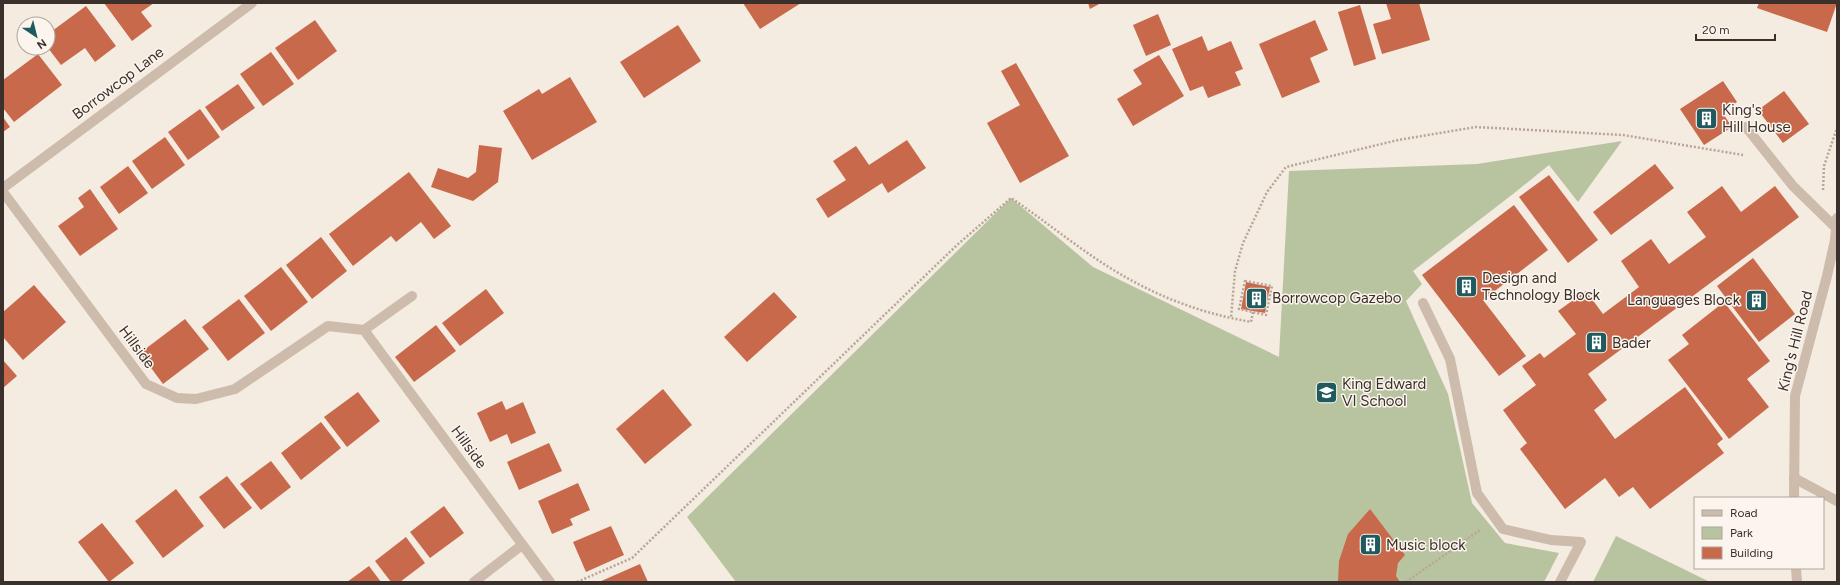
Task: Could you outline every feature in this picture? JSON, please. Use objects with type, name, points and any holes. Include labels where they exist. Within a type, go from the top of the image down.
[{"type":"street","name":"Borrowcop Lane","points":[[3,188],[252,3]]},
{"type":"street","points":[[1746,127],[1774,160],[1793,186],[1836,222]]},
{"type":"street","name":"Hillside","points":[[3,192],[146,384],[177,398],[196,399],[235,389],[328,326],[364,330],[550,582]]},
{"type":"street","name":"King's Hill Road","points":[[1794,497],[1795,396],[1827,276],[1835,240],[1836,222]]},
{"type":"street","points":[[364,330],[412,296]]},
{"type":"street","points":[[1423,303],[1450,359],[1477,494],[1503,529],[1551,540],[1581,542],[1560,582]]},
{"type":"street","points":[[1794,478],[1837,501]]},
{"type":"street","points":[[474,582],[522,545]]},
{"type":"path","points":[[1231,318],[1235,271],[1243,243],[1267,192],[1286,167],[1398,140],[1476,127],[1623,135],[1774,160]]},
{"type":"path","points":[[577,582],[632,558],[957,244],[1011,198],[1128,279],[1200,311],[1251,322],[1253,312]]},
{"type":"path","points":[[1245,281],[1272,286],[1266,315],[1253,312],[1239,310],[1245,281]]},
{"type":"path","points":[[1406,582],[1495,519]]},
{"type":"green space","name":"King Edward VI School","points":[[1622,141],[1578,202],[1549,165],[1413,271],[1422,284],[1406,301],[1448,394],[1472,503],[1505,543],[1559,553],[1544,582],[736,582],[687,517],[1011,198],[1093,267],[1279,357],[1289,171],[1477,164]]},
{"type":"green space","points":[[1616,536],[1710,582],[1593,582]]},
{"type":"building","points":[[104,3],[154,3],[141,12],[152,26],[132,41]]},
{"type":"building","points":[[743,3],[801,3],[760,29]]},
{"type":"building","points":[[1088,3],[1101,3],[1090,9]]},
{"type":"building","points":[[1386,3],[1419,3],[1430,40],[1382,54],[1373,24],[1391,19]]},
{"type":"building","points":[[1759,3],[1837,3],[1827,32],[1757,8]]},
{"type":"building","points":[[1360,5],[1376,59],[1354,66],[1338,12]]},
{"type":"building","points":[[86,6],[116,46],[95,62],[85,48],[61,65],[54,56],[56,56],[56,28]]},
{"type":"building","points":[[1158,14],[1171,45],[1146,56],[1133,25]]},
{"type":"building","points":[[315,20],[337,51],[298,80],[275,48]]},
{"type":"building","points":[[1315,20],[1328,50],[1310,58],[1320,82],[1282,98],[1259,44]]},
{"type":"building","points":[[678,25],[701,61],[644,98],[620,62]]},
{"type":"building","points":[[1202,36],[1208,51],[1231,41],[1243,69],[1235,72],[1241,85],[1208,98],[1203,86],[1190,91],[1172,49]]},
{"type":"building","points":[[271,52],[294,84],[263,106],[240,74]]},
{"type":"building","points":[[1159,55],[1184,96],[1133,126],[1117,99],[1142,84],[1133,70]]},
{"type":"building","points":[[35,56],[40,56],[62,85],[14,122],[3,108],[3,80]]},
{"type":"building","points":[[1016,63],[1069,156],[1020,183],[987,123],[1020,105],[1001,71]]},
{"type":"building","points":[[570,77],[597,122],[532,160],[503,111],[539,89],[542,94]]},
{"type":"building","name":"King's Hill House","points":[[1723,81],[1737,102],[1722,112],[1732,127],[1704,145],[1680,109]]},
{"type":"building","points":[[238,84],[255,108],[222,131],[205,107]]},
{"type":"building","points":[[1784,91],[1809,124],[1783,143],[1758,110]]},
{"type":"building","points":[[200,109],[220,137],[188,160],[168,132]]},
{"type":"building","points":[[3,117],[10,127],[3,132]]},
{"type":"building","points":[[165,137],[185,165],[152,189],[132,161]]},
{"type":"building","points":[[907,140],[926,168],[888,193],[882,183],[828,218],[816,199],[846,180],[833,161],[856,146],[869,165]]},
{"type":"building","points":[[479,145],[502,148],[498,182],[473,201],[431,187],[438,168],[468,178],[476,172]]},
{"type":"building","points":[[1655,164],[1674,188],[1611,235],[1593,212]]},
{"type":"building","points":[[128,166],[148,193],[119,214],[100,187]]},
{"type":"building","points":[[409,172],[451,226],[434,239],[421,222],[396,242],[391,236],[353,266],[329,234]]},
{"type":"building","points":[[1549,175],[1598,240],[1568,263],[1519,197]]},
{"type":"building","name":"Bader","points":[[1722,186],[1741,212],[1775,186],[1799,217],[1588,374],[1607,400],[1594,410],[1615,439],[1685,387],[1723,439],[1717,444],[1724,453],[1650,509],[1633,487],[1619,497],[1605,478],[1565,509],[1520,449],[1527,443],[1503,410],[1536,385],[1522,366],[1540,353],[1544,358],[1576,334],[1558,311],[1586,291],[1603,314],[1639,287],[1621,261],[1651,239],[1669,264],[1706,237],[1687,212]]},
{"type":"building","points":[[90,189],[118,229],[80,256],[58,226],[84,207],[78,198]]},
{"type":"building","name":"Design and Technology Block","points":[[1514,205],[1548,250],[1483,300],[1526,356],[1499,376],[1422,275]]},
{"type":"building","points":[[321,237],[347,271],[312,299],[286,265]]},
{"type":"building","name":"Languages Block","points":[[1753,258],[1795,314],[1759,342],[1717,286]]},
{"type":"building","points":[[281,267],[308,302],[271,331],[244,296]]},
{"type":"building","name":"Borrowcop Gazebo","points":[[1246,282],[1270,287],[1265,313],[1241,309]]},
{"type":"building","points":[[34,285],[66,322],[23,360],[3,337],[3,312]]},
{"type":"building","points":[[486,289],[504,313],[460,346],[442,323]]},
{"type":"building","points":[[774,292],[797,317],[747,362],[724,337]]},
{"type":"building","points":[[239,299],[265,333],[228,361],[202,327]]},
{"type":"building","points":[[1724,302],[1770,361],[1747,379],[1769,407],[1729,439],[1668,360],[1689,344],[1682,335]]},
{"type":"building","points":[[185,319],[209,349],[163,384],[140,353]]},
{"type":"building","points":[[436,325],[456,351],[414,382],[395,357]]},
{"type":"building","points":[[3,360],[17,376],[3,388]]},
{"type":"building","points":[[663,389],[692,425],[645,464],[616,429]]},
{"type":"building","points":[[358,392],[380,421],[347,447],[324,417]]},
{"type":"building","points":[[502,401],[506,410],[523,402],[536,433],[511,444],[507,434],[490,442],[477,413]]},
{"type":"building","points":[[321,422],[341,448],[301,480],[281,453]]},
{"type":"building","points":[[549,443],[562,471],[519,490],[507,462]]},
{"type":"building","points":[[271,461],[291,487],[261,510],[240,484]]},
{"type":"building","points":[[227,476],[252,508],[224,529],[199,497]]},
{"type":"building","points":[[578,483],[590,510],[570,519],[573,525],[552,534],[538,501]]},
{"type":"building","points":[[176,489],[204,526],[163,558],[135,521]]},
{"type":"building","points":[[444,506],[464,533],[430,558],[410,532]]},
{"type":"building","name":"Music block","points":[[1370,509],[1405,555],[1398,563],[1396,576],[1400,582],[1338,582],[1339,561],[1348,534]]},
{"type":"building","points":[[102,523],[134,563],[109,582],[78,542]]},
{"type":"building","points":[[611,526],[624,555],[586,572],[573,542]]},
{"type":"building","points":[[406,537],[425,563],[400,582],[391,582],[375,561]]},
{"type":"building","points":[[640,564],[648,582],[599,582]]},
{"type":"building","points":[[369,566],[381,582],[347,582]]},
{"type":"place","name":"King's Hill House","points":[[1707,119]]},
{"type":"place","name":"Design and Technology Block","points":[[1466,287]]},
{"type":"place","name":"Borrowcop Gazebo","points":[[1256,298]]},
{"type":"place","name":"Languages Block","points":[[1756,300]]},
{"type":"place","name":"Bader","points":[[1596,343]]},
{"type":"place","name":"King Edward VI School","points":[[1327,393]]},
{"type":"place","name":"Music block","points":[[1370,545]]}]
